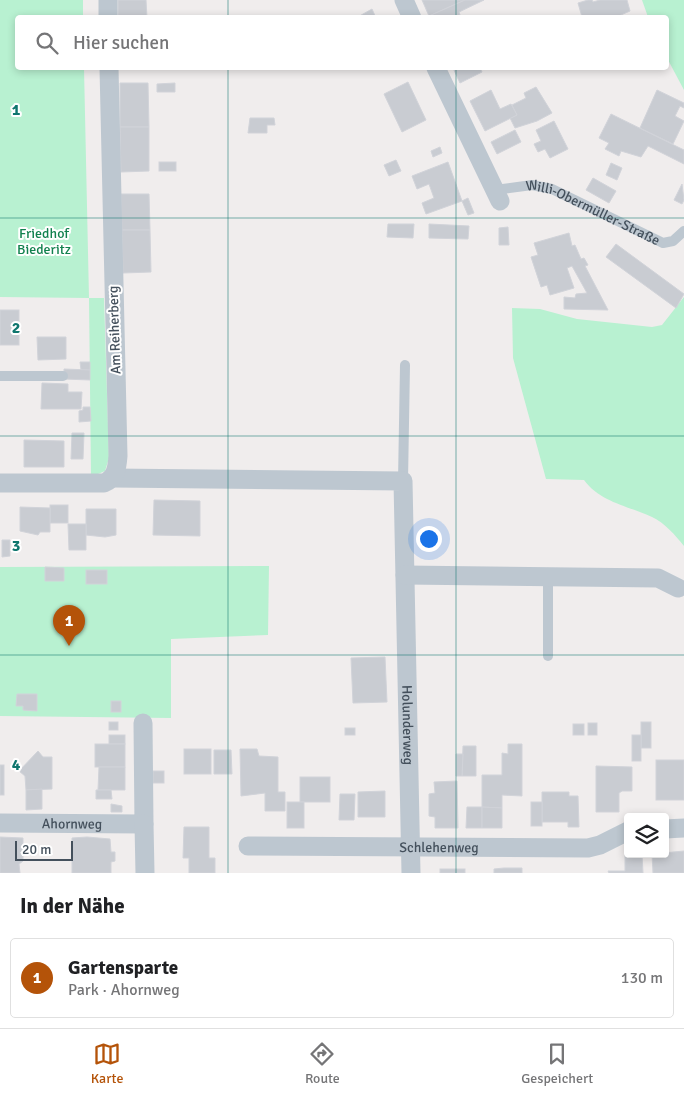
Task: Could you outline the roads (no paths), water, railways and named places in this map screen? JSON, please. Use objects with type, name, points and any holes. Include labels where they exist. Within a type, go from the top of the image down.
[{"type":"street","points":[[108,0],[108,15]]},
{"type":"street","points":[[404,0],[411,15]]},
{"type":"street","name":"Am Reiherberg","points":[[109,70],[118,456],[113,478]]},
{"type":"street","name":"Willi-Obermüller-Straße","points":[[437,70],[497,196]]},
{"type":"street","points":[[0,482],[104,483],[113,478],[403,482]]},
{"type":"street","name":"Holunderweg","points":[[403,482],[411,873]]},
{"type":"street","points":[[405,575],[658,578],[678,588]]},
{"type":"street","points":[[143,723],[145,873]]},
{"type":"street","name":"Ahornweg","points":[[0,823],[144,824]]},
{"type":"street","points":[[669,829],[684,828]]},
{"type":"street","name":"Schlehenweg","points":[[248,846],[594,848],[624,833]]},
{"type":"lane","name":"Willi-Obermüller-Straße","points":[[497,196],[532,186],[552,189],[663,243],[673,241],[684,231]]},
{"type":"lane","name":"Holunderweg","points":[[403,482],[406,364]]},
{"type":"lane","points":[[0,376],[63,376]]},
{"type":"lane","points":[[548,576],[548,656]]},
{"type":"place","name":"Gartensparte","points":[[69,646]]},
{"type":"park label","name":"Friedhof Biederitz","points":[[44,242]]}]
